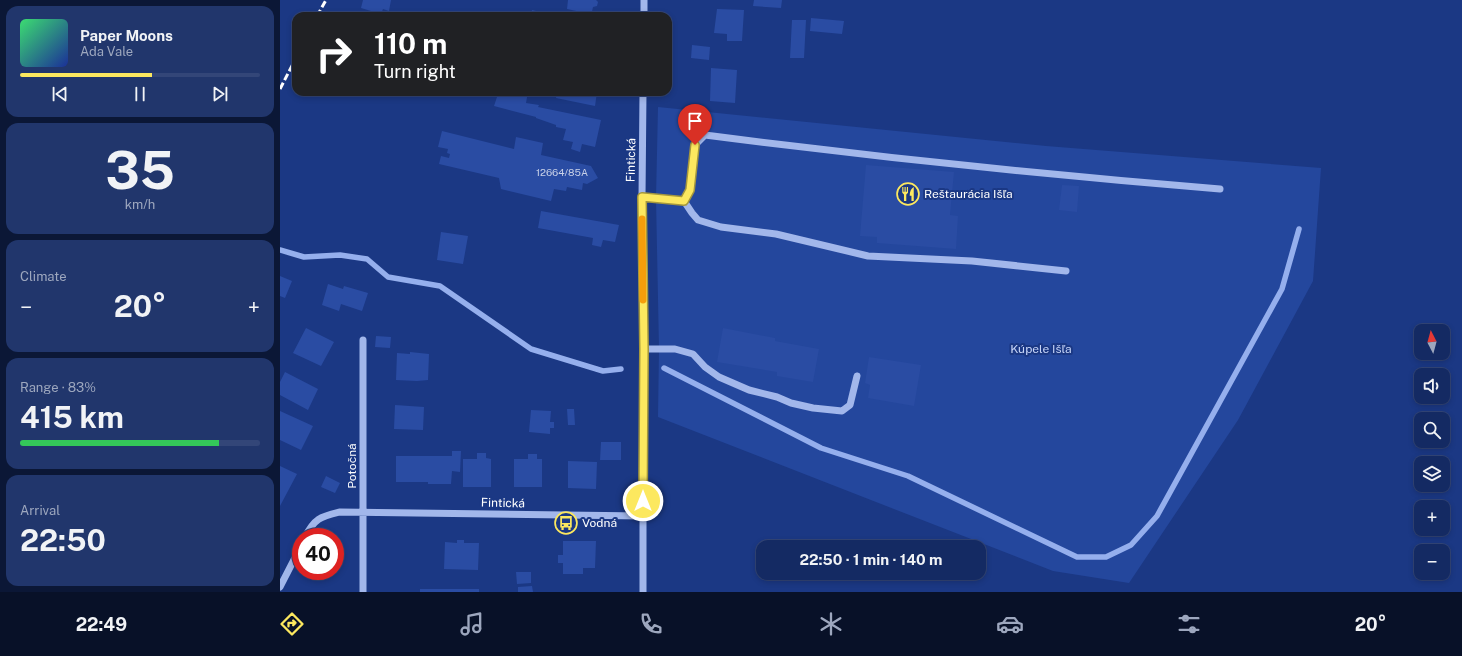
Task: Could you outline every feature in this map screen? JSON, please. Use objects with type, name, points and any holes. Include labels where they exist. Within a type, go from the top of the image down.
[{"type":"street","points":[[644,0],[644,12]]},
{"type":"street","name":"Fintická","points":[[643,96],[643,592]]},
{"type":"street","points":[[684,201],[690,190],[695,145],[705,135],[800,147],[979,166],[1220,189]]},
{"type":"street","points":[[642,197],[684,201]]},
{"type":"street","points":[[684,201],[698,220],[722,226],[776,234],[868,256],[972,262],[1066,271]]},
{"type":"street","name":"Potočná","points":[[362,340],[363,592]]},
{"type":"street","points":[[644,349],[675,349],[693,354],[705,367],[718,377],[749,390],[812,408],[842,411],[850,405],[857,376]]},
{"type":"street","points":[[310,528],[311,525],[321,517],[340,512],[363,512]]},
{"type":"street","name":"Fintická","points":[[363,512],[643,516]]},
{"type":"street","points":[[280,587],[292,564]]},
{"type":"green space","name":"Kúpele Išľa","points":[[658,107],[1046,146],[1321,168],[1313,281],[1238,420],[1129,583],[1053,571],[986,545],[986,540],[973,540],[658,417],[659,349],[656,198]]},
{"type":"building","points":[[363,0],[391,0],[389,11],[383,9],[382,12],[374,12],[361,8]]},
{"type":"building","points":[[568,0],[596,0],[598,2],[597,6],[593,7],[592,12],[581,12],[567,9]]},
{"type":"building","points":[[754,0],[782,0],[781,8],[753,6]]},
{"type":"building","points":[[717,9],[744,10],[742,41],[727,41],[727,34],[714,33]]},
{"type":"building","points":[[811,18],[844,21],[842,34],[810,31]]},
{"type":"building","points":[[792,20],[806,20],[804,58],[790,58]]},
{"type":"building","points":[[692,45],[710,47],[709,60],[691,58]]},
{"type":"building","points":[[711,68],[737,70],[735,103],[710,101]]},
{"type":"building","points":[[494,96],[527,96],[526,103],[539,105],[538,107],[601,120],[595,147],[582,144],[580,152],[571,149],[573,142],[563,140],[566,129],[556,127],[556,125],[536,117],[494,106],[497,97]]},
{"type":"building","points":[[556,96],[596,96],[595,106],[556,98]]},
{"type":"building","points":[[442,131],[514,149],[516,137],[543,143],[541,155],[591,166],[598,178],[587,184],[583,183],[582,190],[567,187],[566,191],[554,189],[551,201],[501,189],[499,178],[439,164],[441,156],[449,158],[450,154],[447,153],[448,149],[438,147]]},
{"type":"building","name":"Reštaurácia Išľa","points":[[866,165],[954,172],[950,215],[958,216],[956,249],[877,243],[877,237],[860,236]]},
{"type":"building","points":[[1062,185],[1079,186],[1077,212],[1059,210]]},
{"type":"building","points":[[541,211],[619,225],[615,242],[603,240],[601,247],[592,245],[593,238],[538,228]]},
{"type":"building","points":[[441,232],[468,236],[463,264],[437,260]]},
{"type":"building","points":[[280,276],[292,281],[285,298],[280,296]]},
{"type":"building","points":[[328,284],[343,289],[344,286],[368,293],[362,311],[341,304],[339,311],[322,305]]},
{"type":"building","points":[[306,328],[334,342],[321,366],[293,353]]},
{"type":"building","points":[[723,328],[775,338],[775,341],[819,349],[813,382],[777,376],[777,372],[717,362]]},
{"type":"building","points":[[376,336],[391,337],[390,348],[375,347]]},
{"type":"building","points":[[410,352],[429,354],[428,380],[396,380],[397,353],[410,354]]},
{"type":"building","points":[[869,357],[921,365],[914,406],[868,398],[870,385],[865,383]]},
{"type":"building","points":[[285,372],[318,389],[308,410],[280,395],[280,382]]},
{"type":"building","points":[[395,405],[424,407],[423,430],[394,429]]},
{"type":"building","points":[[567,409],[574,409],[575,425],[568,425]]},
{"type":"building","points":[[531,410],[551,411],[550,422],[554,422],[554,428],[550,428],[550,434],[529,432]]},
{"type":"building","points":[[280,411],[313,426],[301,450],[280,440]]},
{"type":"building","points":[[601,442],[621,442],[621,460],[600,460]]},
{"type":"building","points":[[452,451],[461,451],[460,472],[452,471],[451,484],[396,482],[396,456],[452,456]]},
{"type":"building","points":[[477,453],[486,453],[486,458],[491,459],[491,487],[463,487],[463,459],[477,459]]},
{"type":"building","points":[[528,454],[537,454],[537,459],[542,459],[542,487],[514,487],[514,459],[528,459]]},
{"type":"building","points":[[568,461],[597,462],[596,489],[568,488]]},
{"type":"building","points":[[280,466],[297,474],[280,506]]},
{"type":"building","points":[[326,476],[340,483],[335,493],[321,487]]},
{"type":"building","points":[[457,540],[464,540],[464,543],[479,543],[478,570],[444,569],[445,542],[457,543]]},
{"type":"building","points":[[563,541],[596,541],[595,568],[583,568],[583,574],[563,574],[563,563],[558,563],[558,555],[563,555]]},
{"type":"building","points":[[516,572],[531,572],[531,583],[517,584]]},
{"type":"building","points":[[532,586],[533,592],[518,592],[518,587]]},
{"type":"building","points":[[420,589],[479,589],[479,592],[420,592]]},
{"type":"waterway","points":[[664,368],[821,448],[908,476],[1077,557],[1106,557],[1131,545],[1157,516],[1282,289],[1299,229]]},
{"type":"waterway","points":[[280,250],[304,257],[340,255],[367,259],[388,277],[440,286],[531,349],[603,371],[621,369]]},
{"type":"railway","points":[[319,12],[326,0]]},
{"type":"railway","points":[[280,89],[292,66]]},
{"type":"slow traffic","points":[[642,219],[643,300]]},
{"type":"place","name":"Reštaurácia Išľa","points":[[908,194]]},
{"type":"place","name":"Vodná","points":[[566,523]]},
{"type":"route","points":[[643,501],[644,349],[642,197],[684,201],[690,190],[695,145]]}]
